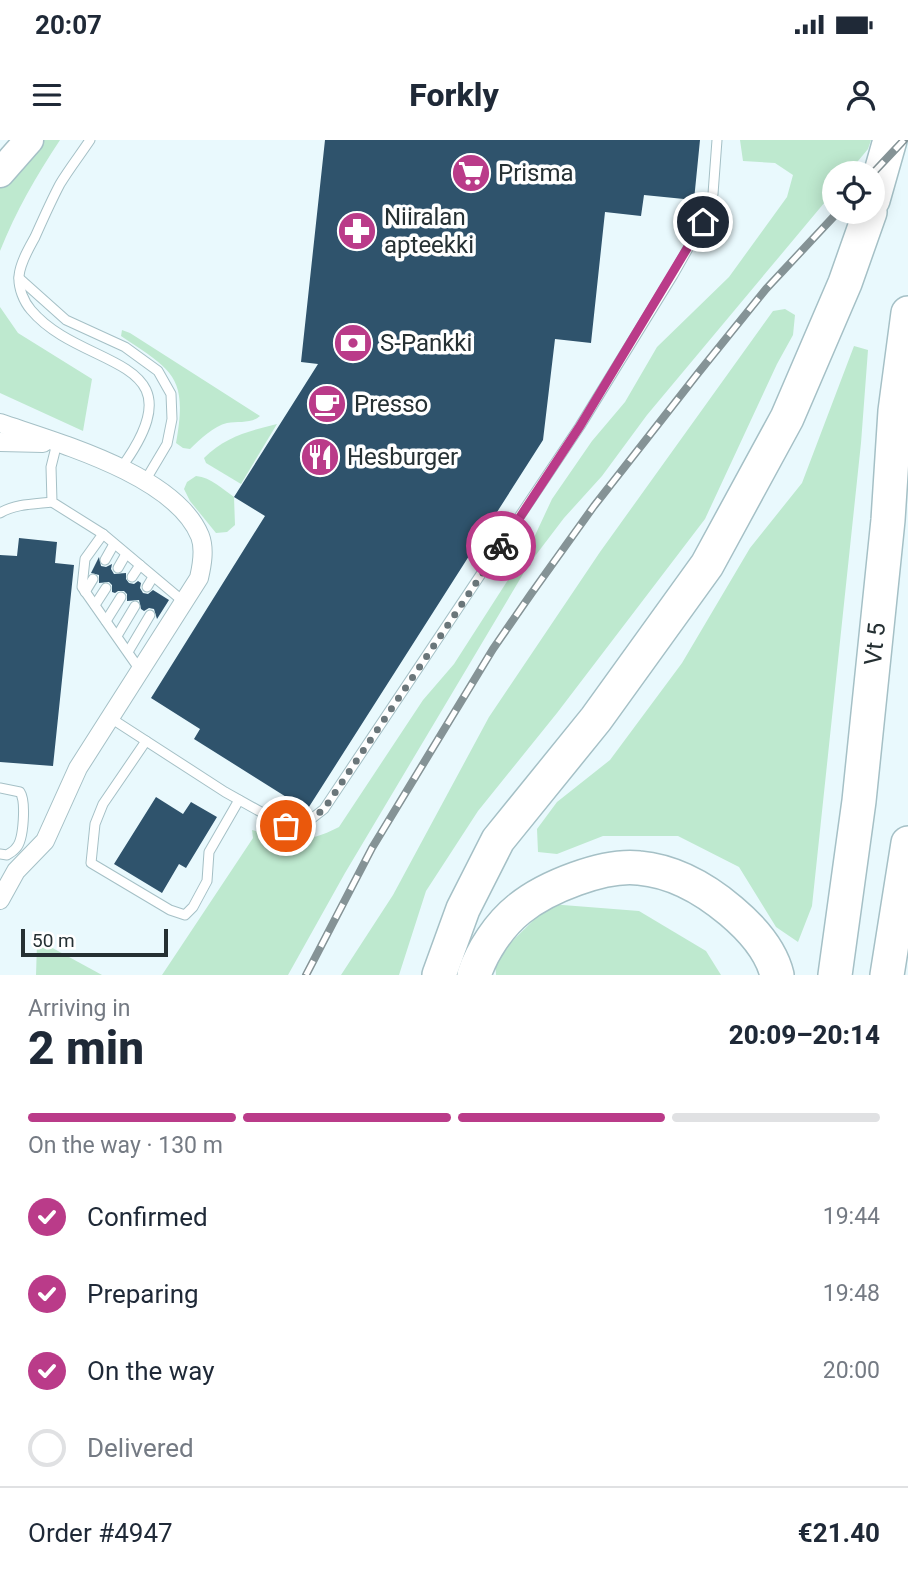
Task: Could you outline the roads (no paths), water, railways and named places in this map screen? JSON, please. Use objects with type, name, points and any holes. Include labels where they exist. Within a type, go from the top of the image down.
[{"type":"highway","points":[[884,161],[890,140]]},
{"type":"highway","points":[[439,975],[463,909],[498,840],[596,719],[708,565],[787,418],[845,282],[866,224]]},
{"type":"highway","name":"Vt 5","points":[[835,975],[859,801],[888,520],[895,411],[908,313]]},
{"type":"highway","points":[[887,975],[908,843]]},
{"type":"highway","points":[[474,975],[494,936],[518,909],[554,887],[596,872],[638,868],[680,878],[716,899],[749,926],[774,965],[777,975]]},
{"type":"main road","points":[[0,150],[6,140]]},
{"type":"main road","points":[[0,173],[29,140]]},
{"type":"street","points":[[0,423],[121,468],[145,481],[170,499],[192,521],[201,539],[203,559],[199,578],[78,768],[45,841],[0,885]]},
{"type":"street","points":[[0,442],[57,443]]},
{"type":"street","points":[[0,900],[16,871]]},
{"type":"lane","points":[[90,140],[60,184],[27,253],[19,277],[24,301],[44,326],[134,373],[150,397],[150,415],[145,430],[121,468]]},
{"type":"lane","points":[[109,717],[239,800],[286,826],[306,823],[324,809],[580,426],[673,275],[703,222],[713,194],[717,140]]},
{"type":"lane","points":[[19,277],[66,320],[125,347],[158,371],[171,394],[172,419],[167,444],[145,481]]},
{"type":"lane","points":[[52,502],[51,467],[57,443]]},
{"type":"lane","points":[[0,513],[8,508],[52,502],[103,534],[153,577],[165,592],[184,602]]},
{"type":"lane","points":[[103,534],[85,559],[82,587],[140,670]]},
{"type":"lane","points":[[105,560],[114,544]]},
{"type":"lane","points":[[118,568],[126,554]]},
{"type":"lane","points":[[132,577],[140,565]]},
{"type":"lane","points":[[147,587],[153,577]]},
{"type":"lane","points":[[85,592],[93,579]]},
{"type":"lane","points":[[94,605],[106,587]]},
{"type":"lane","points":[[106,621],[121,597]]},
{"type":"lane","points":[[117,636],[135,606]]},
{"type":"lane","points":[[128,652],[150,615]]},
{"type":"lane","points":[[146,741],[103,804],[94,824],[91,863],[170,910],[185,915],[193,907],[207,881],[209,852],[239,800]]},
{"type":"lane","points":[[0,788],[20,792],[24,799],[17,847],[7,855],[0,854]]},
{"type":"lane","points":[[20,840],[45,841]]},
{"type":"railway","points":[[884,161],[904,140]]},
{"type":"railway","points":[[306,975],[372,848],[493,649],[531,594],[594,506],[699,372],[766,289],[827,224]]},
{"type":"place","name":"Prisma","points":[[471,173]]},
{"type":"place","name":"Niiralan apteekki","points":[[357,231]]},
{"type":"place","name":"S-Pankki","points":[[353,343]]},
{"type":"place","name":"Presso","points":[[327,404]]},
{"type":"place","name":"Hesburger","points":[[320,457]]}]
